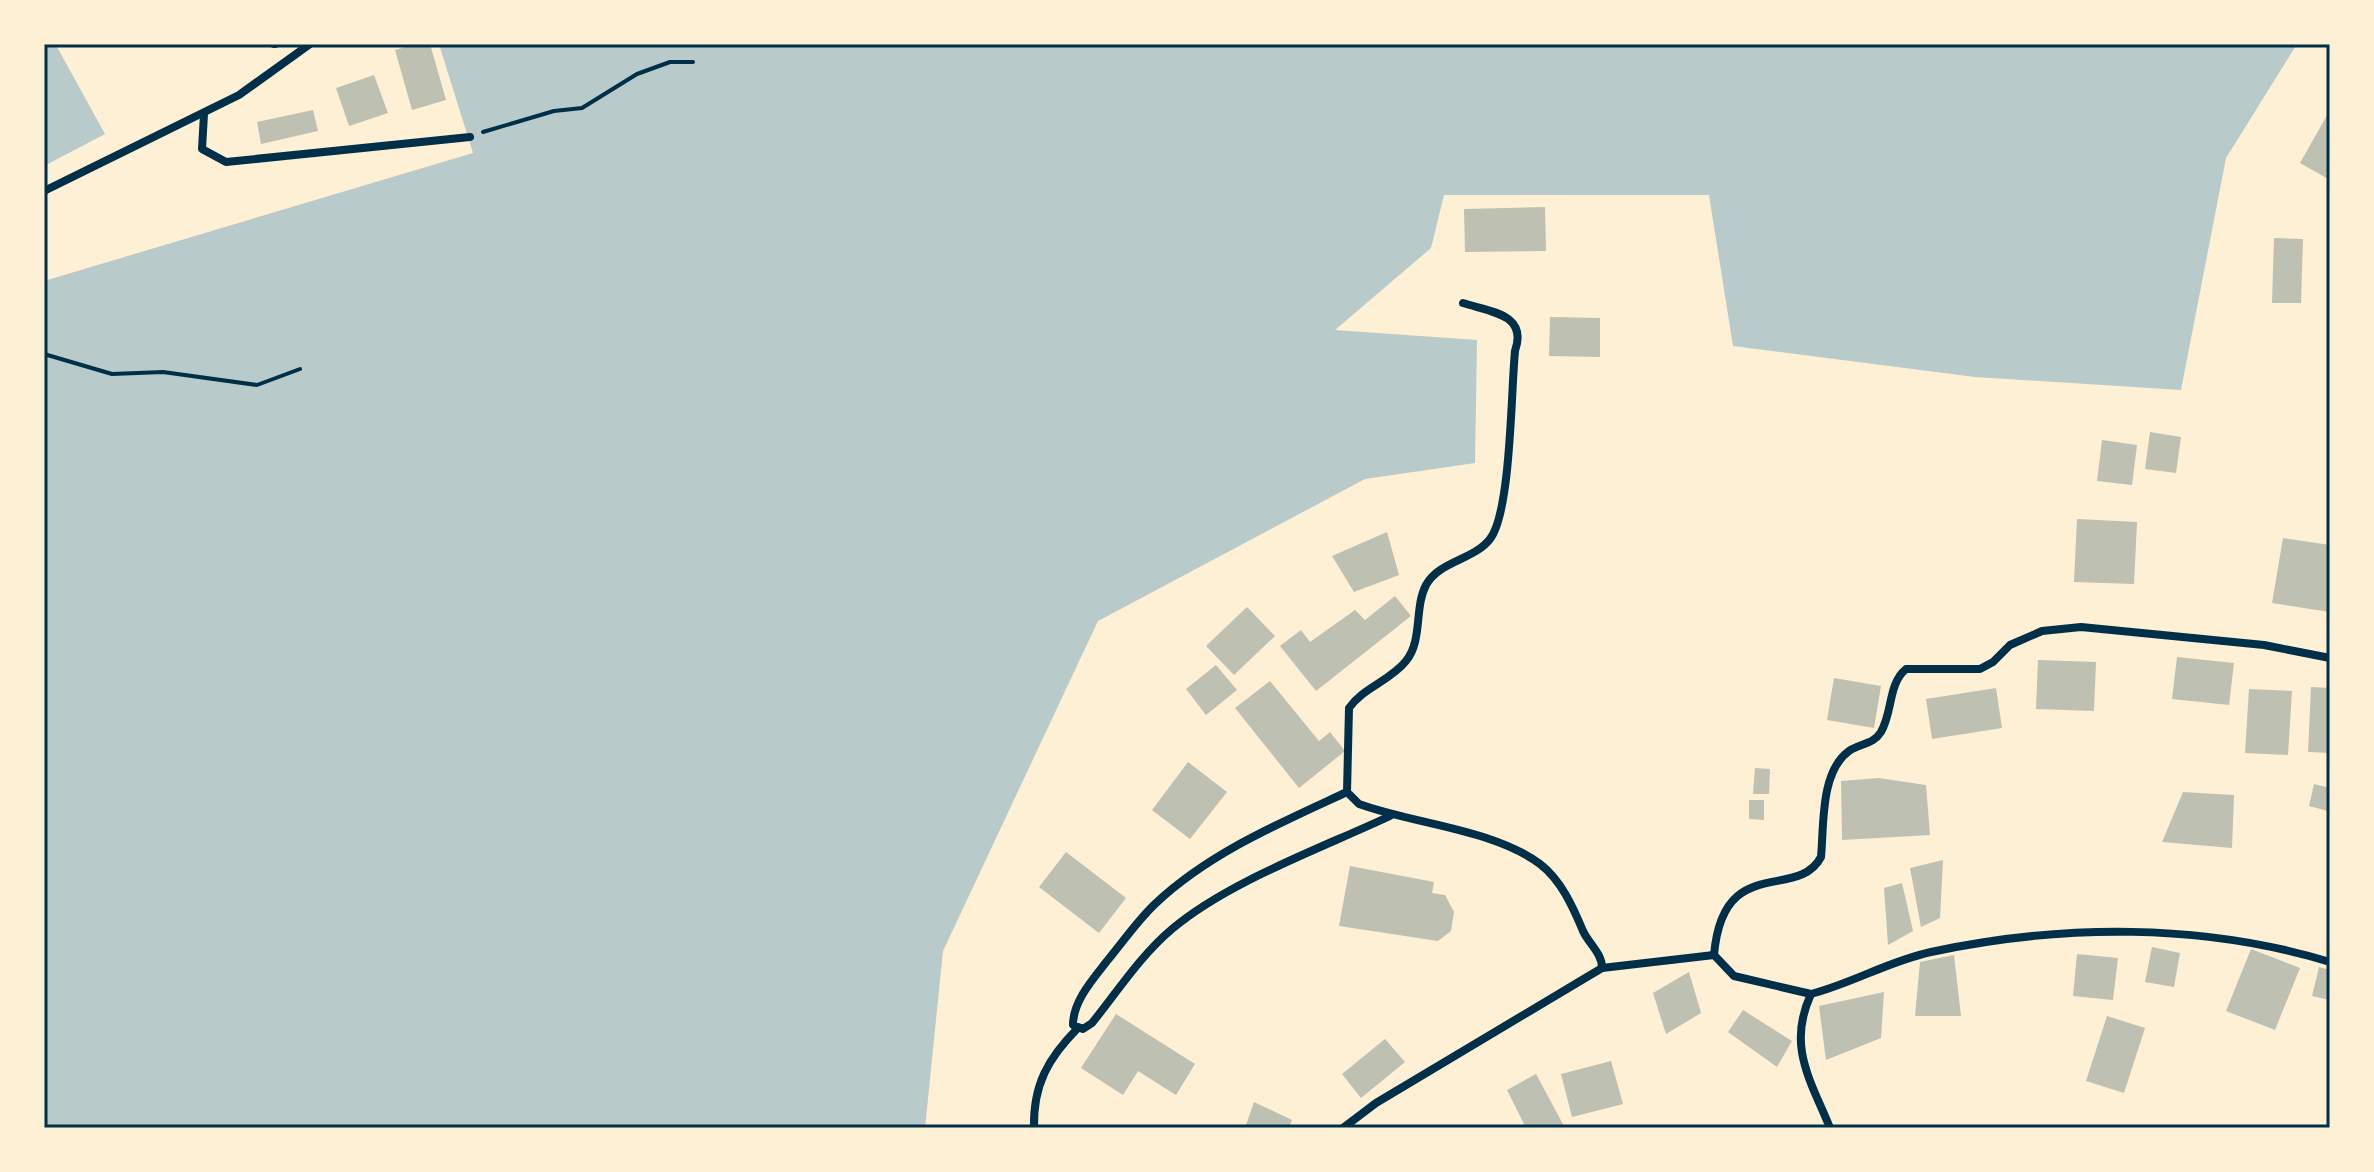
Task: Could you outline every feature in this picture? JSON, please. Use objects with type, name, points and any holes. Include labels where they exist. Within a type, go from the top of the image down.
[{"type":"street","points":[[44,191],[239,95],[310,44]]},
{"type":"street","points":[[204,114],[202,149],[226,162],[470,137]]},
{"type":"street","points":[[1463,303],[1503,316],[1517,327],[1520,337],[1515,351],[1498,527],[1489,541],[1471,556],[1449,565],[1428,581],[1421,596],[1413,647],[1406,662],[1370,686],[1349,708],[1347,792],[1359,804],[1390,816],[1510,846],[1542,865],[1567,896],[1588,940],[1602,958],[1602,968]]},
{"type":"street","points":[[2330,658],[2264,645],[2081,627],[2042,631],[2010,645],[1993,662],[1980,669],[1906,669],[1897,677],[1881,732],[1866,745],[1849,751],[1831,776],[1821,857],[1814,869],[1805,875],[1774,880],[1744,890],[1729,906],[1717,928],[1714,955],[1734,976],[1811,994],[1837,988],[1879,966],[1930,952],[2083,932],[2137,931],[2247,941],[2330,962]]},
{"type":"street","points":[[1078,1028],[1073,1025],[1073,1017],[1083,995],[1161,898],[1204,865],[1242,843],[1347,792]]},
{"type":"street","points":[[1034,1128],[1034,1100],[1041,1076],[1056,1049],[1078,1028],[1092,1023],[1154,945],[1200,909],[1275,869],[1390,816]]},
{"type":"street","points":[[1343,1128],[1376,1103],[1463,1049],[1602,968],[1714,955]]},
{"type":"street","points":[[1811,994],[1799,1021],[1800,1043],[1806,1070],[1830,1128]]},
{"type":"path","points":[[470,137],[554,111],[582,108],[637,74],[670,62],[693,62]]},
{"type":"path","points":[[44,354],[112,374],[163,372],[257,385],[300,369]]},
{"type":"shaded area","points":[[45,44],[57,47],[105,134],[44,166]]},
{"type":"shaded area","points":[[439,44],[2297,44],[2226,158],[2181,390],[1975,377],[1733,346],[1709,195],[1444,195],[1431,248],[1335,330],[1477,340],[1475,463],[1365,479],[1098,621],[943,951],[925,1128],[44,1128],[44,281],[473,153]]},
{"type":"building","points":[[430,44],[446,100],[412,110],[395,50]]},
{"type":"building","points":[[374,75],[388,113],[349,126],[336,88]]},
{"type":"building","points":[[313,110],[318,131],[261,144],[257,122]]},
{"type":"building","points":[[2330,110],[2330,180],[2300,163]]},
{"type":"building","points":[[1545,207],[1546,251],[1465,252],[1464,209]]},
{"type":"building","points":[[2274,238],[2303,239],[2301,303],[2272,303]]},
{"type":"building","points":[[1550,317],[1600,318],[1600,357],[1549,356]]},
{"type":"building","points":[[2150,432],[2181,437],[2176,473],[2145,469]]},
{"type":"building","points":[[2102,440],[2137,445],[2132,485],[2097,481]]},
{"type":"building","points":[[2077,519],[2137,522],[2134,584],[2074,582]]},
{"type":"building","points":[[1387,532],[1399,575],[1354,592],[1332,556]]},
{"type":"building","points":[[2283,538],[2330,545],[2330,612],[2272,603]]},
{"type":"building","points":[[1395,596],[1411,616],[1316,691],[1280,646],[1301,630],[1310,642],[1355,610],[1365,620]]},
{"type":"building","points":[[1247,607],[1275,636],[1234,675],[1206,646]]},
{"type":"building","points":[[2177,657],[2234,663],[2229,705],[2172,699]]},
{"type":"building","points":[[2038,660],[2096,662],[2094,711],[2036,709]]},
{"type":"building","points":[[1216,665],[1237,690],[1206,715],[1186,689]]},
{"type":"building","points":[[1834,678],[1881,686],[1874,728],[1827,720]]},
{"type":"building","points":[[1270,681],[1319,741],[1330,732],[1345,751],[1299,788],[1235,708]]},
{"type":"building","points":[[2311,687],[2330,688],[2330,753],[2308,752]]},
{"type":"building","points":[[1996,688],[2002,728],[1932,739],[1926,699]]},
{"type":"building","points":[[2249,689],[2292,691],[2288,755],[2245,753]]},
{"type":"building","points":[[1188,762],[1227,792],[1190,839],[1152,810]]},
{"type":"building","points":[[1755,768],[1770,769],[1769,794],[1753,794]]},
{"type":"building","points":[[1879,778],[1926,785],[1930,835],[1842,840],[1841,781]]},
{"type":"building","points":[[2314,784],[2330,788],[2328,811],[2309,806]]},
{"type":"building","points":[[2183,792],[2234,795],[2232,848],[2162,842]]},
{"type":"building","points":[[1749,800],[1764,800],[1764,820],[1749,819]]},
{"type":"building","points":[[1066,852],[1126,898],[1099,933],[1039,887]]},
{"type":"building","points":[[1943,860],[1940,918],[1921,927],[1910,868]]},
{"type":"building","points":[[1350,866],[1434,882],[1432,893],[1445,895],[1454,912],[1451,931],[1438,941],[1339,926]]},
{"type":"building","points":[[1902,883],[1913,931],[1888,945],[1884,888]]},
{"type":"building","points":[[2152,947],[2180,953],[2174,987],[2145,982]]},
{"type":"building","points":[[2251,949],[2300,968],[2275,1030],[2226,1011]]},
{"type":"building","points":[[2077,954],[2118,958],[2113,1000],[2073,996]]},
{"type":"building","points":[[1954,955],[1961,1016],[1915,1016],[1920,962]]},
{"type":"building","points":[[2319,967],[2330,970],[2330,1000],[2312,996]]},
{"type":"building","points":[[1689,972],[1701,1013],[1666,1034],[1653,993]]},
{"type":"building","points":[[1884,992],[1881,1038],[1826,1060],[1819,1006]]},
{"type":"building","points":[[1743,1010],[1792,1041],[1777,1067],[1728,1032]]},
{"type":"building","points":[[1116,1014],[1195,1064],[1176,1095],[1138,1071],[1123,1095],[1081,1068]]},
{"type":"building","points":[[2107,1016],[2145,1028],[2124,1093],[2086,1081]]},
{"type":"building","points":[[1385,1039],[1405,1062],[1361,1098],[1342,1074]]},
{"type":"building","points":[[1611,1061],[1623,1104],[1572,1117],[1561,1074]]},
{"type":"building","points":[[1536,1074],[1565,1128],[1526,1128],[1507,1090]]},
{"type":"building","points":[[1254,1102],[1292,1120],[1289,1128],[1245,1128]]}]
